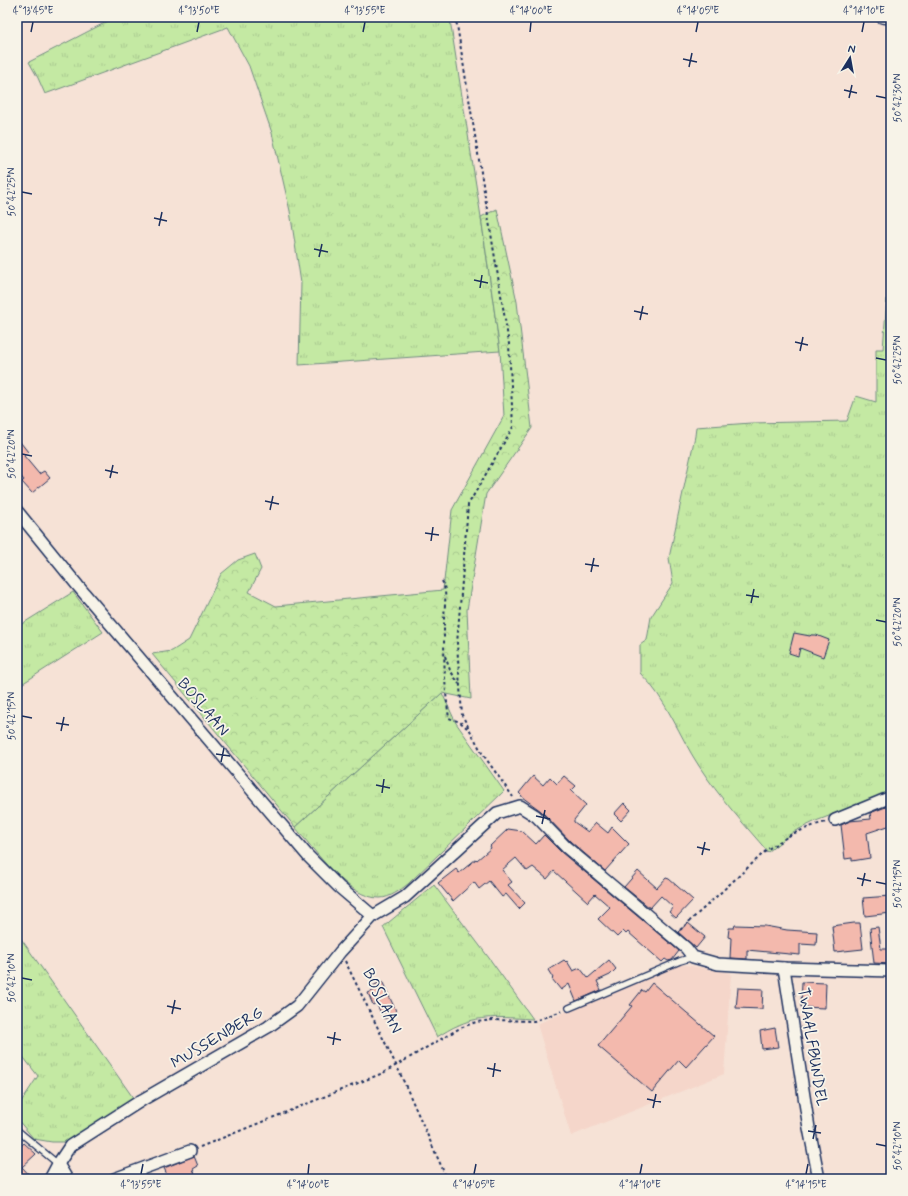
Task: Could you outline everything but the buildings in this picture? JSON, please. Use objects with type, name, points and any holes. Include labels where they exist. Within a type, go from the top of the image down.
[{"type":"street","points":[[882,17],[891,18]]},
{"type":"street","name":"BOSLAAN","points":[[17,511],[78,586],[308,856],[339,887],[373,916]]},
{"type":"street","points":[[835,820],[891,797]]},
{"type":"street","points":[[520,806],[536,816],[566,848],[686,948],[693,958],[718,964],[784,968],[891,971]]},
{"type":"street","name":"MUSSENBERG","points":[[50,1179],[70,1146],[142,1100],[268,1027],[296,1006],[340,952],[373,916],[405,897],[497,813],[520,806]]},
{"type":"street","name":"TWAALFBUNDEL","points":[[784,968],[808,1121],[819,1179]]},
{"type":"street","points":[[114,1179],[190,1151]]},
{"type":"street","points":[[58,1164],[67,1179]]},
{"type":"lane","points":[[569,1008],[680,961],[693,958]]},
{"type":"lane","points":[[17,1130],[58,1164]]},
{"type":"path","points":[[454,17],[457,25],[488,208],[509,344],[513,426],[468,505],[457,644],[462,715],[482,754],[520,806]]},
{"type":"path","points":[[891,142],[891,163]]},
{"type":"path","points":[[442,581],[445,586],[445,694],[449,718],[460,722],[470,730]]},
{"type":"path","points":[[444,654],[450,670],[460,685]]},
{"type":"path","points":[[672,937],[768,849],[792,834],[815,825],[835,820]]},
{"type":"path","name":"BOSLAAN","points":[[340,952],[399,1071],[447,1179]]},
{"type":"path","points":[[190,1151],[382,1073],[460,1028],[476,1022],[493,1020],[534,1021],[554,1015],[569,1008]]},
{"type":"shaded area","points":[[680,964],[731,973],[724,1074],[571,1136],[537,1024]]},
{"type":"green space","points":[[116,17],[448,17],[450,20],[481,217],[500,351],[299,365],[301,283],[290,211],[272,133],[249,66],[228,27],[45,94],[29,62]]},
{"type":"green space","points":[[497,209],[517,302],[532,428],[486,494],[467,610],[471,699],[442,693],[295,827],[152,654],[172,651],[189,640],[221,574],[238,560],[255,554],[261,569],[249,592],[276,606],[443,590],[452,510],[504,416],[500,351],[481,217]]},
{"type":"green space","points":[[891,246],[891,792],[816,821],[793,832],[768,852],[715,789],[692,754],[658,694],[640,673],[640,645],[647,640],[651,617],[673,583],[669,558],[696,427],[751,423],[847,421],[856,396],[876,402],[876,349],[883,349]]},
{"type":"green space","points":[[73,592],[103,632],[17,687],[17,627]]},
{"type":"green space","points":[[442,693],[456,723],[504,791],[408,884],[395,893],[384,898],[368,896],[344,882],[295,827]]},
{"type":"green space","points":[[434,885],[533,1019],[477,1019],[456,1026],[437,1037],[383,927]]},
{"type":"green space","points":[[17,933],[134,1099],[65,1142],[52,1142],[34,1139],[17,1119],[17,1108],[38,1076],[17,1049]]}]
